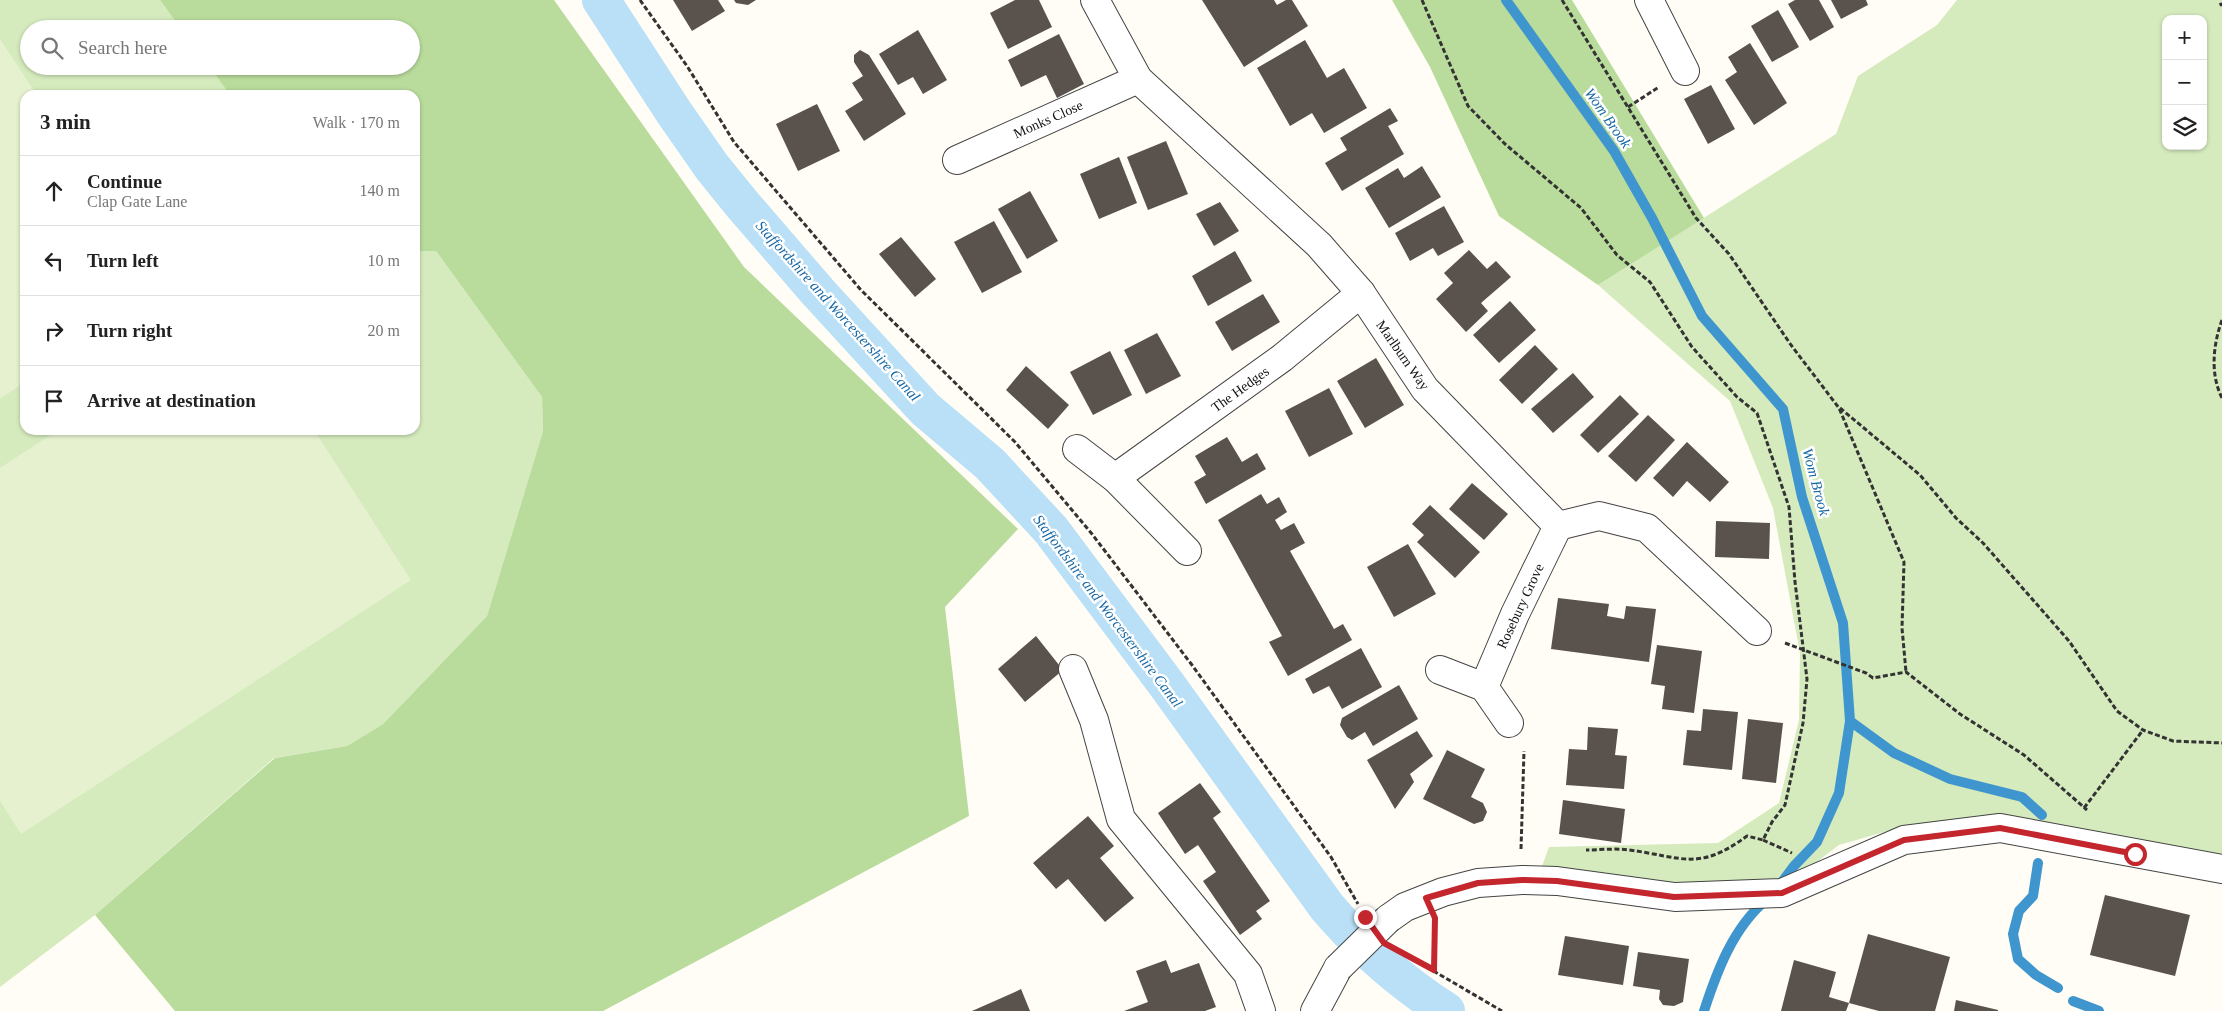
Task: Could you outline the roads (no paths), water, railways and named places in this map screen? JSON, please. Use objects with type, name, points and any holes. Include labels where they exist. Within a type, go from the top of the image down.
[{"type":"street","name":"Marlburn Way","points":[[1095,0],[1138,79],[1319,245],[1361,294],[1425,389],[1558,526]]},
{"type":"street","points":[[1649,0],[1685,71]]},
{"type":"street","name":"Monks Close","points":[[957,160],[1138,79]]},
{"type":"street","name":"The Hedges","points":[[1115,478],[1282,358],[1361,294]]},
{"type":"street","points":[[1077,449],[1115,478],[1187,551]]},
{"type":"street","points":[[1558,526],[1599,516],[1647,528],[1757,632]]},
{"type":"street","name":"Rosebury Grove","points":[[1484,688],[1515,614],[1558,526]]},
{"type":"street","points":[[1073,669],[1094,720],[1121,819],[1248,974],[1261,1011]]},
{"type":"street","points":[[1440,670],[1484,688],[1508,723]]},
{"type":"street","points":[[1315,1011],[1338,968],[1388,919],[1405,907],[1426,898],[1478,883],[1522,880],[1557,881],[1674,897],[1782,893],[1904,840],[2000,828],[2222,869]]},
{"type":"waterway","name":"Staffordshire and Worcestershire Canal","points":[[601,0],[673,111],[712,167],[742,204],[818,292],[925,409],[990,464],[1051,530],[1167,685],[1327,907],[1383,964],[1446,1011]]},
{"type":"waterway","name":"Wom Brook","points":[[1506,0],[1614,151],[1652,218],[1702,316],[1783,409],[1802,497],[1843,623],[1850,721],[1839,793],[1817,842],[1794,866],[1779,886]]},
{"type":"waterway","points":[[1850,721],[1894,753],[1950,779],[2022,797],[2042,815]]},
{"type":"waterway","points":[[2038,863],[2033,896],[2019,911],[2013,934],[2018,959],[2036,975],[2058,988]]},
{"type":"waterway","name":"Wom Brook","points":[[1704,1011],[1721,966],[1735,937],[1754,911],[1766,900]]},
{"type":"waterway","points":[[2073,1001],[2099,1011]]}]
